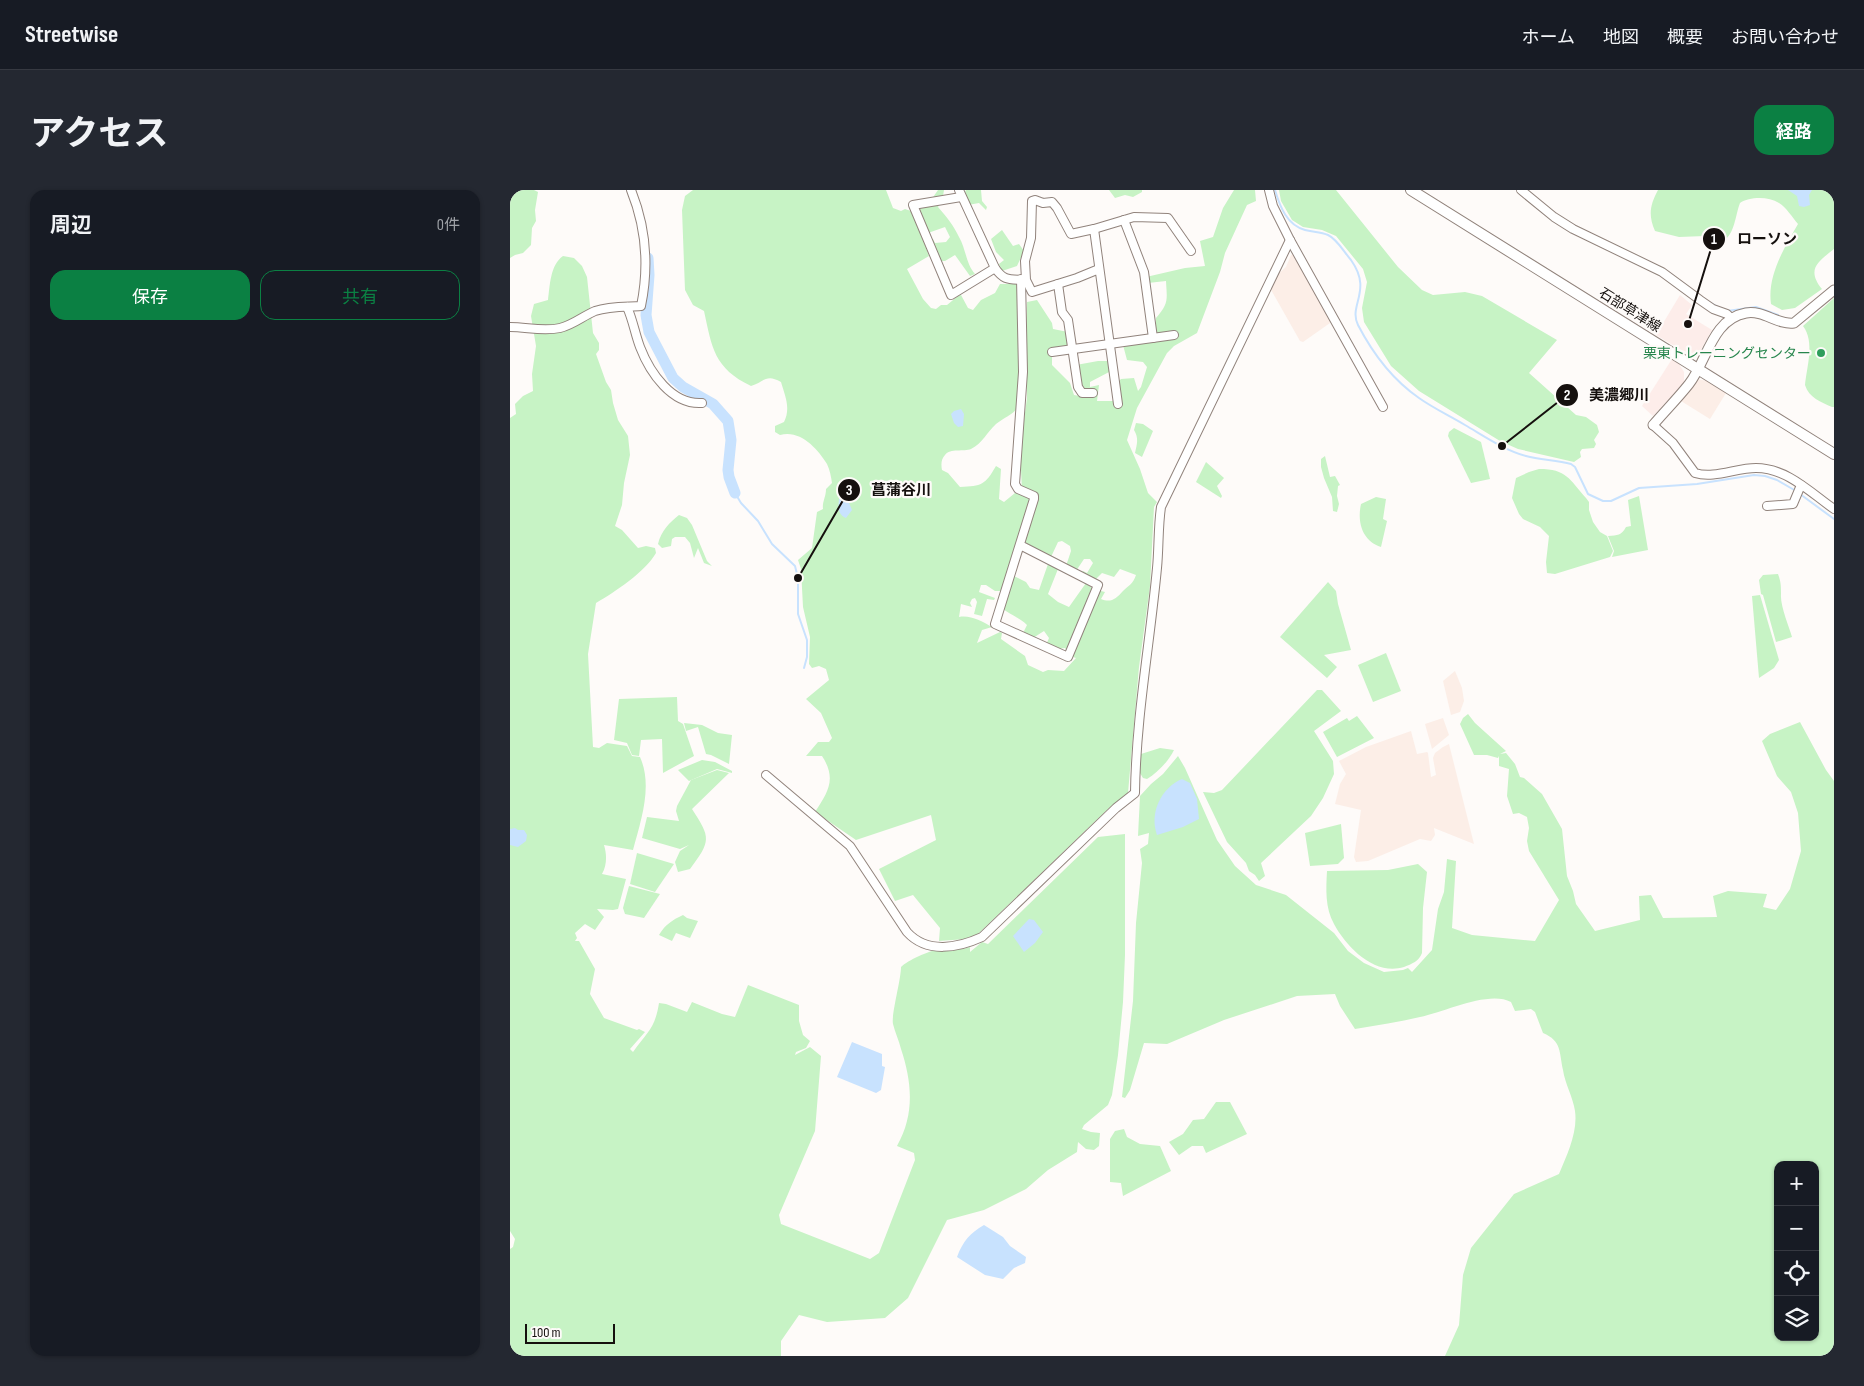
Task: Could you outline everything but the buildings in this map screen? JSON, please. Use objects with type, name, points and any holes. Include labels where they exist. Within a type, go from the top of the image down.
[{"type":"main road","name":"石部草津線","points":[[1411,190],[1834,454]]},
{"type":"street","points":[[510,327],[555,329],[572,324],[580,318],[604,308],[641,306],[646,275],[640,215],[631,190]]},
{"type":"street","points":[[1270,190],[1274,208],[1290,240],[1383,407]]},
{"type":"street","points":[[1521,190],[1554,218],[1662,272],[1713,309],[1727,314],[1730,318]]},
{"type":"street","points":[[995,268],[951,295],[913,205],[960,194],[1001,277],[1023,280],[1032,292]]},
{"type":"street","points":[[1020,545],[1098,585],[1068,657],[995,624],[1034,499],[1034,496],[1018,488],[1015,484],[1023,372],[1022,295],[1025,261],[1031,238],[1032,201],[1052,202],[1071,234],[1138,217],[1168,218],[1191,251]]},
{"type":"street","points":[[1124,220],[1144,272],[1153,338]]},
{"type":"street","points":[[1094,229],[1118,404]]},
{"type":"street","points":[[766,775],[850,846],[914,939],[920,944],[935,946],[963,945],[982,937],[1116,808],[1135,793],[1136,751],[1157,567],[1160,507],[1290,240]]},
{"type":"street","points":[[1022,295],[1099,269]]},
{"type":"street","points":[[1058,284],[1062,312],[1068,320],[1076,379],[1080,392],[1093,394]]},
{"type":"street","points":[[1834,290],[1794,323],[1784,323],[1754,312],[1730,318],[1722,326],[1690,383],[1653,425],[1673,443],[1693,475],[1707,475],[1756,468],[1769,469],[1783,474],[1798,490],[1834,509]]},
{"type":"street","points":[[627,307],[640,348],[658,379],[681,399],[693,404],[702,403]]},
{"type":"street","points":[[1052,352],[1174,335]]},
{"type":"street","points":[[1767,506],[1793,504],[1798,490]]},
{"type":"shaded area","points":[[1295,254],[1331,319],[1330,323],[1303,342],[1300,341],[1270,288],[1277,275],[1286,267],[1291,255]]},
{"type":"shaded area","points":[[1680,295],[1692,305],[1686,314],[1712,330],[1699,353],[1695,354],[1681,350],[1656,335]]},
{"type":"shaded area","points":[[1672,359],[1679,364],[1684,372],[1684,383],[1653,416],[1642,406]]},
{"type":"shaded area","points":[[1697,379],[1707,381],[1726,393],[1710,419],[1681,401]]},
{"type":"shaded area","points":[[1455,671],[1462,688],[1464,701],[1460,712],[1451,715],[1443,681]]},
{"type":"shaded area","points":[[1443,718],[1449,735],[1432,749],[1425,724]]},
{"type":"shaded area","points":[[1411,731],[1417,754],[1428,753],[1431,777],[1436,775],[1433,758],[1435,753],[1449,744],[1474,844],[1434,828],[1435,835],[1431,841],[1420,839],[1368,861],[1356,862],[1354,857],[1361,810],[1335,804],[1340,784],[1346,774],[1339,761],[1366,747]]},
{"type":"green space","points":[[510,190],[534,190],[538,192],[535,210],[536,221],[532,228],[531,245],[523,253],[510,258]]},
{"type":"green space","points":[[693,190],[886,190],[893,208],[901,211],[905,209],[911,211],[918,225],[929,256],[907,269],[923,299],[931,308],[936,309],[941,305],[947,305],[961,295],[968,308],[973,310],[981,300],[995,293],[1000,284],[1016,284],[1018,291],[1018,407],[996,424],[975,447],[947,453],[941,464],[942,470],[948,473],[960,487],[978,485],[986,481],[996,466],[1001,469],[999,499],[1004,502],[1015,493],[1022,491],[1020,449],[1027,398],[1027,302],[1037,300],[1052,323],[1053,329],[1068,332],[1069,347],[1052,349],[1052,365],[1070,383],[1074,395],[1086,397],[1081,390],[1076,365],[1098,361],[1110,361],[1111,371],[1090,382],[1090,387],[1099,385],[1097,401],[1115,401],[1117,383],[1121,379],[1134,378],[1138,391],[1147,367],[1143,362],[1127,360],[1123,345],[1156,335],[1156,318],[1163,309],[1167,297],[1166,281],[1148,283],[1146,277],[1185,268],[1205,266],[1200,241],[1213,237],[1223,208],[1234,190],[1255,190],[1256,201],[1247,205],[1225,253],[1220,272],[1197,333],[1174,346],[1167,353],[1137,408],[1127,440],[1148,493],[1157,502],[1154,507],[1150,586],[1139,667],[1128,793],[1109,808],[978,934],[966,939],[939,941],[940,928],[913,895],[895,901],[879,869],[936,840],[931,815],[856,840],[815,812],[827,792],[830,779],[829,772],[822,756],[806,756],[818,742],[829,742],[832,738],[821,713],[806,699],[829,680],[826,669],[819,666],[812,668],[809,664],[810,637],[803,607],[801,569],[798,560],[812,548],[817,512],[823,509],[826,489],[832,483],[831,476],[823,458],[808,442],[795,435],[780,435],[775,432],[775,426],[784,422],[787,412],[787,402],[781,382],[768,378],[751,386],[729,372],[717,356],[704,311],[693,305],[685,290],[682,210],[685,196]],"holes":[[[1018,541],[1061,562],[1051,557],[1058,542],[1062,541],[1070,546],[1071,551],[1066,566],[1076,571],[1084,559],[1090,559],[1093,563],[1087,573],[1083,571],[1079,574],[1094,581],[1102,573],[1114,577],[1120,569],[1136,575],[1131,584],[1111,600],[1101,599],[1105,592],[1093,589],[1086,583],[1069,607],[1058,602],[1048,594],[1058,569],[1048,564],[1039,590],[1030,588],[1026,582],[1012,575],[1002,608],[1027,625],[1023,633],[1033,638],[1044,631],[1049,638],[1046,645],[1057,649],[1065,648],[1070,656],[1076,658],[1064,671],[1048,670],[1043,672],[1028,665],[1025,656],[1001,639],[1002,633],[1000,632],[977,643],[982,630],[992,627],[972,618],[959,617],[961,604],[972,607],[970,603],[975,598],[977,602],[974,614],[982,616],[987,599],[994,600],[995,598],[979,592],[981,585],[986,585],[995,591],[1001,591]]]},
{"type":"green space","points":[[938,190],[944,190],[938,207],[957,233],[975,274],[970,276],[955,255],[945,261],[938,261],[929,240],[933,239],[935,243],[946,242],[950,237],[945,227],[928,233],[918,207],[929,203]]},
{"type":"green space","points":[[966,190],[981,190],[982,201],[987,207],[986,210],[979,203],[968,205]]},
{"type":"green space","points":[[1109,190],[1142,190],[1142,192],[1133,197],[1125,195],[1115,198]]},
{"type":"green space","points":[[1279,190],[1336,190],[1398,267],[1422,290],[1433,295],[1465,292],[1482,296],[1557,340],[1529,373],[1576,415],[1586,417],[1597,425],[1599,432],[1594,440],[1596,444],[1594,448],[1582,449],[1580,452],[1581,457],[1574,462],[1518,449],[1500,441],[1419,391],[1391,366],[1364,322],[1362,308],[1367,282],[1363,269],[1336,236],[1322,230],[1303,227],[1292,220],[1281,201]]},
{"type":"green space","points":[[1658,190],[1834,190],[1834,249],[1819,262],[1815,271],[1817,282],[1822,289],[1795,308],[1782,310],[1771,304],[1770,294],[1774,273],[1782,252],[1798,224],[1779,203],[1770,199],[1759,198],[1748,199],[1740,203],[1730,234],[1723,241],[1705,236],[1679,237],[1655,231],[1651,220],[1651,210]]},
{"type":"green space","points":[[1002,230],[1013,246],[1019,244],[1024,251],[1017,266],[1002,271],[999,264],[1004,260],[996,252],[991,239]]},
{"type":"green space","points":[[563,256],[574,258],[582,266],[587,277],[593,333],[599,343],[599,350],[596,354],[606,382],[611,390],[618,420],[628,436],[630,455],[624,483],[622,505],[615,526],[622,530],[638,548],[646,546],[655,548],[656,553],[637,574],[596,603],[588,654],[593,747],[599,748],[607,743],[627,746],[632,756],[640,757],[644,768],[646,791],[633,850],[604,845],[606,860],[602,874],[626,879],[618,909],[597,909],[604,917],[595,930],[585,924],[575,933],[577,938],[575,941],[579,941],[595,969],[590,994],[604,1018],[645,1032],[630,1049],[633,1052],[653,1025],[659,1003],[687,1012],[692,1002],[735,1017],[748,985],[799,1005],[799,1021],[803,1035],[810,1041],[806,1048],[796,1052],[795,1055],[810,1047],[821,1056],[815,1131],[779,1215],[781,1224],[870,1259],[879,1253],[915,1160],[914,1153],[897,1146],[907,1122],[910,1098],[908,1074],[893,1024],[893,1013],[901,967],[913,959],[933,951],[970,947],[970,952],[982,942],[988,944],[1098,837],[1125,834],[1125,955],[1118,1055],[1112,1095],[1108,1105],[1084,1125],[1082,1129],[1100,1133],[1099,1146],[1094,1150],[1086,1149],[1078,1142],[1077,1152],[1048,1170],[1026,1189],[984,1210],[947,1220],[908,1298],[885,1318],[827,1322],[799,1315],[781,1341],[781,1356],[510,1356],[510,1249],[513,1247],[515,1239],[510,1231],[510,418],[516,414],[515,404],[523,396],[533,391],[532,374],[536,346],[531,316],[534,304],[548,300],[553,270]]},
{"type":"green space","name":"栗東トレーニングセンター","points":[[1834,298],[1834,407],[1832,407],[1812,396],[1805,385],[1809,339],[1803,326]]},
{"type":"green space","points":[[1136,423],[1143,424],[1153,431],[1142,457],[1135,453],[1137,438],[1134,430]]},
{"type":"green space","points":[[1454,428],[1481,442],[1490,479],[1471,483],[1448,436],[1449,432]]},
{"type":"green space","points":[[1325,456],[1330,477],[1335,476],[1340,485],[1338,486],[1337,496],[1339,504],[1337,512],[1333,511],[1332,497],[1321,467],[1321,459]]},
{"type":"green space","points":[[1206,462],[1224,478],[1217,486],[1222,496],[1221,498],[1196,482]]},
{"type":"green space","points":[[1539,469],[1556,471],[1567,476],[1586,498],[1589,502],[1589,510],[1593,522],[1600,532],[1607,536],[1613,551],[1610,557],[1555,574],[1547,573],[1546,562],[1549,536],[1540,527],[1523,519],[1512,498],[1516,478]]},
{"type":"green space","points":[[1639,496],[1648,550],[1612,557],[1614,551],[1608,536],[1619,534],[1626,527],[1631,526],[1628,500]]},
{"type":"green space","points":[[1376,497],[1386,499],[1383,519],[1387,521],[1381,547],[1365,536],[1360,517],[1361,504]]},
{"type":"green space","points":[[679,515],[687,518],[692,525],[707,561],[712,566],[704,563],[698,548],[694,558],[690,543],[685,537],[675,537],[672,539],[671,546],[662,548],[658,544],[666,527]]},
{"type":"green space","points":[[1778,574],[1781,584],[1782,604],[1792,637],[1776,642],[1763,595],[1761,594],[1759,580],[1763,575]]},
{"type":"green space","points":[[1328,582],[1336,591],[1351,650],[1324,655],[1337,667],[1327,678],[1280,637]]},
{"type":"green space","points":[[1760,595],[1779,660],[1774,668],[1759,678],[1752,596]]},
{"type":"green space","points":[[1386,653],[1401,691],[1373,702],[1358,665]]},
{"type":"green space","points":[[1317,690],[1322,690],[1341,711],[1314,731],[1333,761],[1334,774],[1323,798],[1311,816],[1261,863],[1265,876],[1259,881],[1227,842],[1203,792],[1214,793],[1222,790]]},
{"type":"green space","points":[[677,697],[678,721],[683,724],[694,756],[663,773],[662,739],[641,740],[639,756],[632,755],[627,743],[614,740],[619,699]]},
{"type":"green space","points":[[1468,714],[1475,723],[1506,751],[1500,754],[1506,753],[1515,764],[1520,777],[1524,778],[1542,794],[1562,829],[1567,876],[1576,904],[1595,931],[1640,920],[1639,896],[1651,895],[1663,918],[1717,917],[1713,896],[1728,891],[1767,894],[1763,907],[1776,910],[1790,889],[1801,851],[1798,813],[1791,792],[1777,776],[1762,741],[1770,734],[1800,722],[1834,781],[1834,1356],[1445,1356],[1459,1325],[1463,1275],[1471,1248],[1514,1194],[1559,1174],[1575,1127],[1576,1119],[1573,1101],[1564,1075],[1559,1048],[1554,1040],[1543,1033],[1535,1012],[1531,1009],[1515,1011],[1511,1002],[1502,999],[1479,1000],[1412,1019],[1355,1029],[1340,1006],[1335,994],[1297,996],[1224,1020],[1167,1044],[1144,1043],[1130,1090],[1125,1098],[1122,1097],[1133,1001],[1136,923],[1142,863],[1140,849],[1148,844],[1149,833],[1138,836],[1140,796],[1163,774],[1178,756],[1217,840],[1235,866],[1256,885],[1286,895],[1334,933],[1348,951],[1364,963],[1384,972],[1408,968],[1412,972],[1432,950],[1438,909],[1444,892],[1447,859],[1456,861],[1452,928],[1472,935],[1535,941],[1559,900],[1529,851],[1527,817],[1519,813],[1513,814],[1507,796],[1509,769],[1499,766],[1499,756],[1498,758],[1487,755],[1474,755],[1460,724]]},
{"type":"green space","points":[[1357,716],[1374,738],[1337,757],[1323,732],[1347,718],[1349,721]]},
{"type":"green space","points":[[684,723],[702,725],[718,733],[732,735],[729,764],[706,754],[698,727],[686,731]]},
{"type":"green space","points":[[1160,748],[1174,750],[1159,770],[1147,779],[1143,778],[1140,773],[1141,754]]},
{"type":"green space","points":[[702,760],[715,762],[732,771],[732,773],[717,769],[689,781],[678,770]]},
{"type":"green space","points":[[717,770],[729,773],[692,809],[703,827],[706,839],[705,845],[690,869],[678,872],[675,862],[680,851],[689,845],[680,849],[642,838],[647,817],[679,821],[676,811],[677,806],[691,780]]},
{"type":"green space","points":[[1341,824],[1344,858],[1338,864],[1310,866],[1305,833]]},
{"type":"green space","points":[[637,853],[674,864],[655,892],[630,884]]},
{"type":"green space","points":[[1418,864],[1427,872],[1421,956],[1404,967],[1393,969],[1373,964],[1354,951],[1331,918],[1326,891],[1327,871],[1388,870]]},
{"type":"green space","points":[[629,886],[660,894],[644,918],[625,914],[623,908]]},
{"type":"green space","points":[[683,915],[698,921],[690,938],[676,933],[672,941],[659,935],[669,923]]},
{"type":"green space","points":[[1216,1102],[1230,1102],[1247,1134],[1206,1153],[1203,1146],[1192,1146],[1179,1155],[1169,1142],[1183,1134],[1193,1120],[1204,1119]]},
{"type":"green space","points":[[1124,1129],[1127,1137],[1140,1144],[1160,1146],[1171,1171],[1123,1196],[1121,1183],[1110,1182],[1110,1139],[1115,1131]]},
{"type":"water","points":[[1788,190],[1812,190],[1809,195],[1810,205],[1799,206],[1797,196]]},
{"type":"water","points":[[961,409],[964,414],[963,426],[958,427],[954,423],[951,414]]},
{"type":"water","points":[[843,495],[847,498],[852,510],[846,518],[841,515],[839,508],[839,499]]},
{"type":"water","points":[[1182,779],[1190,783],[1197,799],[1199,819],[1183,827],[1157,835],[1155,818],[1159,802],[1168,788]]},
{"type":"water","points":[[510,829],[524,830],[527,835],[526,841],[518,847],[510,845]]},
{"type":"water","points":[[1029,919],[1034,920],[1043,932],[1035,943],[1024,952],[1013,936]]},
{"type":"water","points":[[852,1042],[882,1054],[882,1066],[885,1067],[881,1090],[876,1093],[837,1077]]},
{"type":"water","points":[[984,1225],[1003,1237],[1010,1246],[1026,1257],[1025,1263],[1014,1268],[1003,1279],[985,1275],[957,1257],[967,1238]]},
{"type":"waterway","points":[[1275,190],[1282,209],[1293,224],[1305,230],[1328,235],[1351,260],[1360,280],[1356,311],[1358,325],[1384,365],[1400,383],[1436,409],[1510,450],[1531,457],[1571,464],[1575,467],[1588,494],[1603,501],[1611,501],[1639,488],[1697,484],[1754,475],[1777,480],[1796,491]]},
{"type":"waterway","points":[[648,258],[649,275],[646,315],[649,332],[673,378],[683,387],[713,404],[728,421],[731,440],[728,470],[735,493]]},
{"type":"waterway","points":[[1669,273],[1687,286]]},
{"type":"waterway","points":[[1711,303],[1720,308]]},
{"type":"waterway","points":[[1727,311],[1756,307],[1778,315]]},
{"type":"waterway","points":[[735,493],[741,503],[758,521],[772,544],[795,566],[798,578],[798,614],[807,640],[807,657],[804,668]]},
{"type":"waterway","points":[[1800,494],[1834,519]]},
{"type":"place","name":"ローソン","points":[[1688,324]]},
{"type":"place","name":"栗東トレーニングセンター","points":[[1821,353]]},
{"type":"place","name":"美濃郷川","points":[[1502,446]]},
{"type":"place","name":"菖蒲谷川","points":[[798,578]]}]
